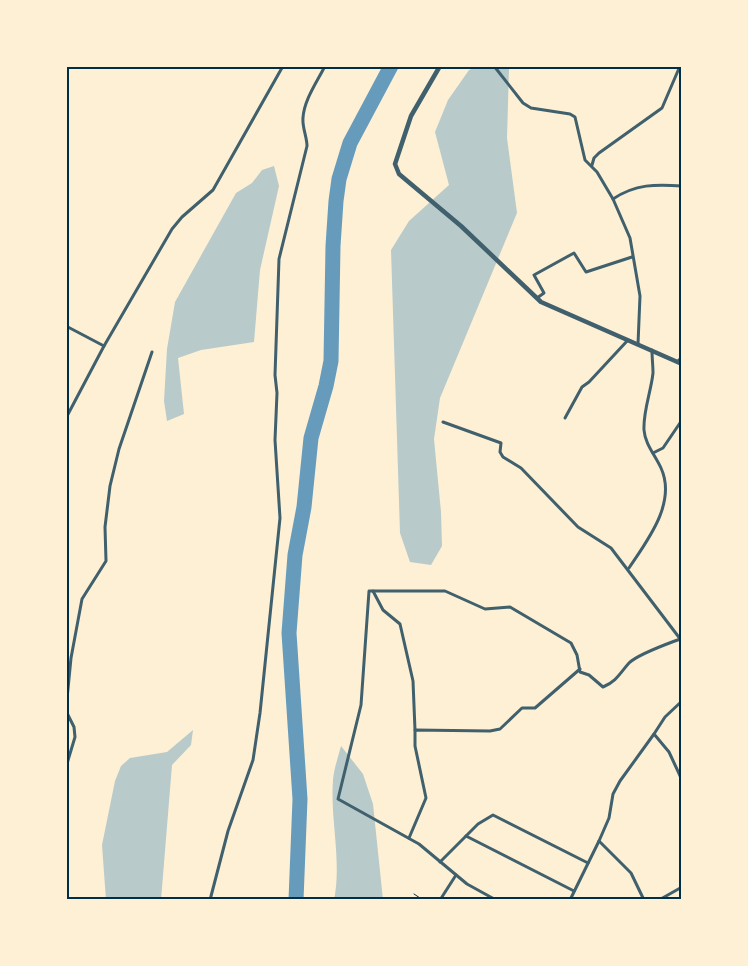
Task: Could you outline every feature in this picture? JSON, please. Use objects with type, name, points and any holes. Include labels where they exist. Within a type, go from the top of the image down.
[{"type":"street","points":[[66,418],[104,346],[172,229],[182,217],[212,190],[282,66]]},
{"type":"street","points":[[210,900],[228,831],[253,760],[260,713],[280,518],[275,440],[279,259],[307,146],[307,135],[302,120],[306,104],[325,66]]},
{"type":"street","points":[[440,66],[411,116],[395,161],[396,171],[461,226],[536,298],[556,309],[679,363],[682,357]]},
{"type":"street","points":[[494,66],[523,103],[531,108],[570,114],[575,117],[582,152],[613,199],[630,238],[640,296],[638,344]]},
{"type":"street","points":[[592,166],[594,158],[599,153],[662,108],[680,66]]},
{"type":"street","points":[[613,199],[625,191],[650,184],[682,186]]},
{"type":"street","points":[[536,298],[544,293],[534,275],[574,253],[586,272],[632,257]]},
{"type":"street","points":[[66,326],[104,346]]},
{"type":"street","points":[[565,418],[582,387],[628,340]]},
{"type":"street","points":[[629,568],[656,528],[662,512],[665,481],[645,437],[644,423],[653,372],[652,350]]},
{"type":"street","points":[[66,767],[75,738],[74,727],[66,710],[82,599],[106,561],[105,527],[110,486],[119,448],[152,352]]},
{"type":"street","points":[[653,453],[663,448],[682,420]]},
{"type":"street","points":[[443,422],[501,443],[500,452],[503,457],[520,468],[578,528],[612,548],[629,568],[640,586],[681,640],[630,662],[621,675],[603,687],[589,675],[580,672],[571,643],[510,606],[485,609],[445,591],[369,591],[360,705],[338,799],[409,838],[456,875],[496,900]]},
{"type":"street","points":[[373,591],[383,610],[400,624],[414,681],[415,746],[426,798],[409,838]]},
{"type":"street","points":[[415,730],[490,731],[500,728],[522,708],[535,708],[580,669]]},
{"type":"street","points":[[570,900],[599,842],[609,818],[613,794],[620,781],[665,717],[682,701]]},
{"type":"street","points":[[654,734],[669,752],[680,772],[682,780]]},
{"type":"street","points":[[440,862],[466,836],[493,814],[588,863]]},
{"type":"street","points":[[466,836],[574,891]]},
{"type":"street","points":[[599,842],[631,873],[644,900]]},
{"type":"street","points":[[440,900],[456,875]]},
{"type":"street","points":[[659,900],[682,887]]},
{"type":"path","points":[[414,894],[423,900]]},
{"type":"shaded area","points":[[479,66],[507,66],[509,69],[507,138],[517,213],[440,398],[434,439],[441,512],[442,546],[431,565],[410,562],[400,533],[391,250],[409,221],[449,185],[435,132],[448,100],[469,70]]},
{"type":"shaded area","points":[[274,166],[279,186],[260,270],[254,342],[201,350],[178,358],[184,414],[167,421],[164,401],[167,349],[175,302],[236,193],[252,183],[262,170]]},
{"type":"shaded area","points":[[193,730],[191,745],[172,765],[161,900],[106,900],[102,845],[115,781],[121,766],[130,758],[167,752]]},
{"type":"shaded area","points":[[341,746],[363,774],[373,804],[383,900],[334,900],[337,870],[333,780]]},
{"type":"waterway","points":[[296,900],[300,799],[289,633],[295,555],[304,507],[311,438],[331,361],[333,246],[339,179],[350,143],[391,66]]}]
